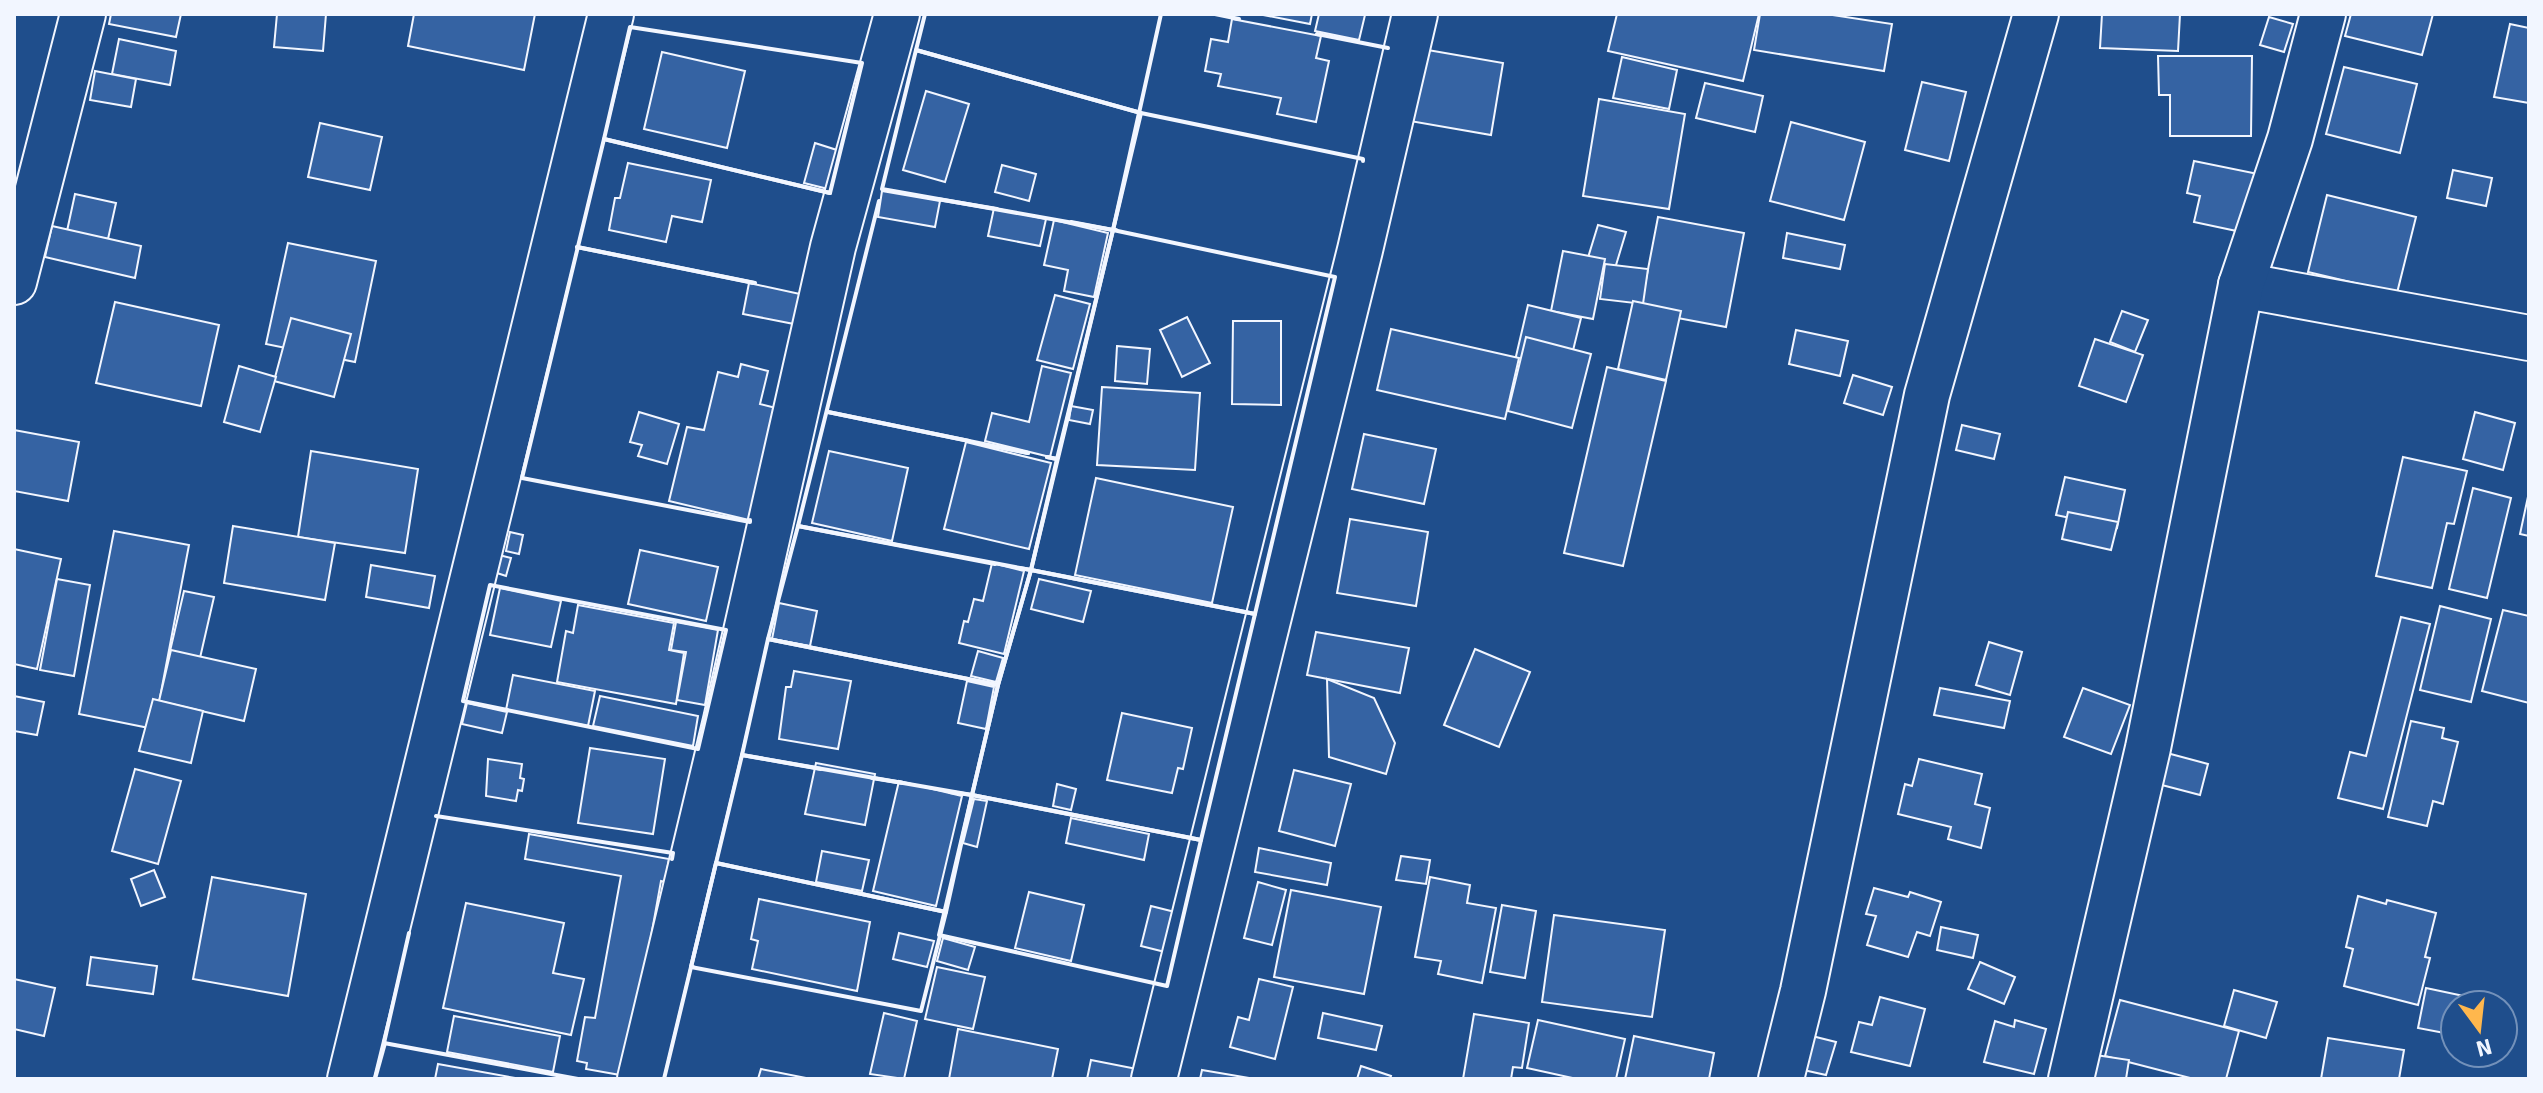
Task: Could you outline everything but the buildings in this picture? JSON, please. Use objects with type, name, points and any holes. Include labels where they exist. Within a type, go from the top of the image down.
[{"type":"street","points":[[14,282],[83,14]]},
{"type":"street","points":[[350,1079],[611,14]]},
{"type":"street","points":[[640,1079],[726,720],[833,247],[897,14]]},
{"type":"street","points":[[1154,1079],[1360,250],[1415,14]]},
{"type":"street","points":[[1781,1079],[1803,991],[1927,395],[2036,14]]},
{"type":"street","points":[[2071,1079],[2148,748],[2241,285],[2290,139],[2323,14]]},
{"type":"street","points":[[2241,285],[2529,338]]},
{"type":"wall","points":[[925,14],[916,50],[1141,113],[1363,161]]},
{"type":"wall","points":[[1116,230],[1113,230],[1161,14]]},
{"type":"wall","points":[[1215,14],[1239,19]]},
{"type":"wall","points":[[630,27],[862,63],[830,193],[604,139],[630,27]]},
{"type":"wall","points":[[1317,34],[1388,48]]},
{"type":"wall","points":[[916,50],[1141,113],[1113,230],[882,189],[916,50]]},
{"type":"wall","points":[[750,520],[522,478],[604,139],[830,193]]},
{"type":"wall","points":[[937,199],[997,209]]},
{"type":"wall","points":[[879,201],[798,526],[995,564]]},
{"type":"wall","points":[[1047,457],[1057,459],[1113,230],[1071,222]]},
{"type":"wall","points":[[1113,230],[1335,277],[1255,614],[1031,570],[1113,230]]},
{"type":"wall","points":[[577,247],[754,283]]},
{"type":"wall","points":[[577,247],[755,283]]},
{"type":"wall","points":[[828,412],[969,441]]},
{"type":"wall","points":[[828,412],[1028,453]]},
{"type":"wall","points":[[981,444],[1028,453]]},
{"type":"wall","points":[[1019,568],[1031,570],[1057,459],[1047,457]]},
{"type":"wall","points":[[798,526],[1031,570],[998,685],[768,639],[798,526]]},
{"type":"wall","points":[[1031,570],[1255,614],[1201,840],[972,795],[998,685],[1031,570]]},
{"type":"wall","points":[[490,585],[726,630],[698,749],[463,701],[490,585]]},
{"type":"wall","points":[[768,639],[998,685],[972,795],[742,755],[768,639]]},
{"type":"wall","points":[[691,967],[742,755],[821,769]]},
{"type":"wall","points":[[872,778],[903,783]]},
{"type":"wall","points":[[716,863],[946,912],[972,795],[950,792]]},
{"type":"wall","points":[[972,795],[1201,840],[1167,986],[939,935],[972,795]]},
{"type":"wall","points":[[436,816],[673,853],[672,859]]},
{"type":"wall","points":[[716,863],[946,912],[921,1011],[691,967],[716,863]]},
{"type":"wall","points":[[409,933],[384,1043],[578,1079]]},
{"type":"wall","points":[[664,1079],[693,967]]},
{"type":"wall","points":[[375,1079],[385,1043]]}]
